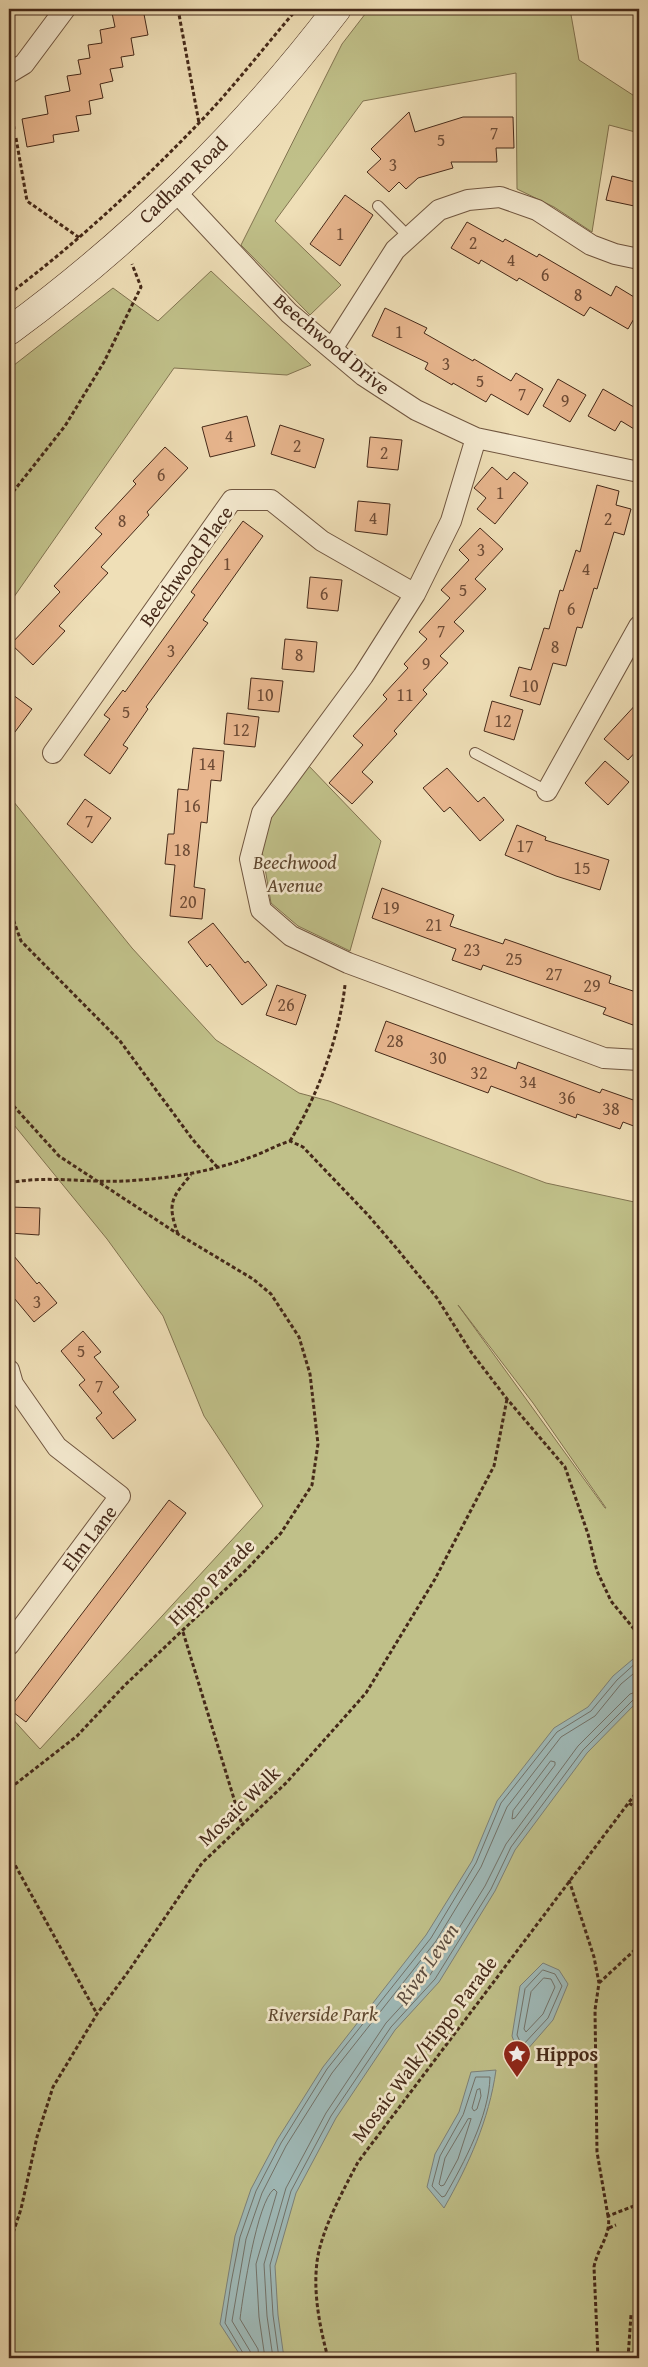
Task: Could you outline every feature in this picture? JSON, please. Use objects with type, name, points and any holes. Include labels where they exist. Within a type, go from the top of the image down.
[{"type":"street","points":[[9,73],[24,64],[65,9]]},
{"type":"street","name":"Cadham Road","points":[[9,332],[116,244],[175,191],[250,112],[338,9]]},
{"type":"street","name":"Beechwood Drive","points":[[175,191],[289,313],[364,376],[416,410],[476,438],[639,472]]},
{"type":"street","points":[[332,349],[395,250],[408,236],[439,210],[468,200],[500,197],[537,210],[591,245],[615,254],[639,259]]},
{"type":"street","points":[[476,438],[451,520],[415,594],[363,676],[262,813],[250,859],[261,910],[291,936],[348,963],[604,1058],[639,1060]]},
{"type":"street","name":"Beechwood Place","points":[[53,753],[232,500],[271,500],[322,541],[415,594]]},
{"type":"street","points":[[547,791],[639,626]]},
{"type":"street","name":"Elm Lane","points":[[9,1370],[14,1384],[57,1447],[120,1496],[9,1645]]},
{"type":"lane","points":[[378,206],[408,236]]},
{"type":"lane","points":[[475,753],[547,791]]},
{"type":"path","points":[[178,9],[199,123]]},
{"type":"path","points":[[9,294],[80,238],[199,123],[297,9]]},
{"type":"path","points":[[9,93],[14,129]]},
{"type":"path","points":[[16,138],[27,201],[80,238]]},
{"type":"path","points":[[9,497],[65,426],[104,362],[138,296],[141,287],[135,267],[116,244]]},
{"type":"path","points":[[9,908],[21,941],[120,1041],[193,1140],[218,1168]]},
{"type":"path","points":[[9,1183],[96,1180],[121,1182],[191,1174],[252,1157],[290,1141],[309,1110],[327,1058],[343,1006],[348,963]]},
{"type":"path","name":"Hippo Parade","points":[[9,1101],[58,1156],[178,1234],[253,1279],[271,1294],[298,1337],[310,1374],[318,1444],[312,1485],[280,1533],[183,1632],[124,1686],[77,1736],[9,1789]]},
{"type":"path","points":[[290,1141],[303,1147],[368,1215],[437,1298],[471,1352],[565,1467],[588,1534],[597,1570],[611,1601],[639,1635]]},
{"type":"path","points":[[178,1234],[171,1206],[179,1189],[191,1174]]},
{"type":"path","name":"Mosaic Walk","points":[[9,2245],[21,2209],[37,2137],[53,2087],[97,2014],[130,1970],[202,1863],[288,1782],[366,1693],[435,1578],[494,1466],[507,1398]]},
{"type":"path","points":[[183,1632],[242,1825]]},
{"type":"path","name":"Mosaic Walk/Hippo Parade","points":[[328,2358],[318,2309],[317,2261],[322,2241],[358,2162],[569,1880],[639,1790]]},
{"type":"path","points":[[629,1803],[639,1810]]},
{"type":"path","points":[[9,1854],[97,2014]]},
{"type":"path","points":[[569,1880],[594,1957],[599,1984],[595,2010],[597,2152],[609,2228],[596,2254],[594,2267],[598,2358]]},
{"type":"path","points":[[599,1984],[639,1946]]},
{"type":"path","points":[[608,2216],[639,2204]]},
{"type":"path","points":[[609,2228],[616,2225]]},
{"type":"path","points":[[628,2358],[632,2315]]},
{"type":"green space","points":[[369,9],[570,9],[579,60],[639,99],[639,133],[609,125],[592,232],[554,207],[517,189],[516,73],[363,101],[275,221],[341,285],[310,315],[241,245],[342,44]]},
{"type":"green space","points":[[211,271],[311,365],[287,375],[174,368],[9,604],[9,369],[113,288],[158,321]]},
{"type":"green space","name":"Beechwood Avenue","points":[[308,765],[381,841],[350,951],[298,926],[271,903],[262,851],[271,815]]},
{"type":"green space","name":"Riverside Park","points":[[9,796],[132,948],[216,1040],[299,1093],[329,1101],[546,1183],[639,1203],[639,2358],[9,2358],[9,1715],[40,1749],[263,1506],[204,1416],[163,1316],[107,1239],[14,1125],[9,1126]],"holes":[[[458,1305],[533,1403],[606,1508]]]},
{"type":"water","name":"River Leven","points":[[639,1654],[639,1700],[587,1753],[515,1850],[495,1891],[439,1982],[395,2030],[336,2118],[296,2193],[275,2266],[278,2315],[284,2358],[242,2358],[220,2324],[235,2236],[251,2189],[277,2140],[323,2067],[426,1935],[472,1861],[497,1801],[554,1728],[588,1707],[613,1676]]},
{"type":"water","points":[[543,1963],[559,1970],[568,1984],[553,2020],[520,2058],[512,2036],[520,1986]]},
{"type":"water","points":[[496,2070],[493,2088],[477,2141],[462,2175],[444,2208],[427,2187],[435,2154],[459,2112],[471,2072]]},
{"type":"building","points":[[123,9],[143,9],[148,35],[131,38],[134,55],[121,57],[123,67],[110,69],[113,81],[100,84],[103,98],[89,101],[91,114],[76,116],[79,131],[53,135],[54,142],[27,147],[22,119],[48,114],[45,96],[70,91],[67,76],[81,74],[78,60],[90,58],[88,45],[102,43],[100,30],[115,27],[112,13],[124,11]]},
{"type":"building","points":[[409,112],[415,132],[463,117],[513,117],[514,148],[496,148],[497,162],[451,162],[453,168],[418,178],[406,189],[399,182],[389,192],[367,172],[381,159],[371,149]]},
{"type":"building","points":[[612,176],[639,183],[639,207],[606,200]]},
{"type":"building","points":[[345,195],[373,215],[340,266],[310,244]]},
{"type":"building","points":[[467,222],[503,242],[505,239],[537,257],[539,254],[611,296],[616,286],[639,300],[639,310],[628,329],[590,307],[584,316],[519,278],[517,281],[481,260],[479,264],[451,248]]},
{"type":"building","points":[[385,308],[427,328],[424,333],[511,381],[516,373],[543,389],[528,415],[491,394],[486,402],[453,383],[452,385],[425,369],[428,363],[372,336]]},
{"type":"building","points":[[558,379],[586,395],[570,422],[543,406]]},
{"type":"building","points":[[603,389],[639,410],[639,432],[621,421],[615,431],[588,416]]},
{"type":"building","points":[[247,416],[255,446],[210,457],[202,427]]},
{"type":"building","points":[[280,425],[324,439],[315,468],[271,454]]},
{"type":"building","points":[[370,437],[402,440],[398,470],[367,467]]},
{"type":"building","points":[[165,447],[188,468],[147,512],[149,515],[101,567],[108,573],[59,626],[65,631],[33,665],[11,644],[60,592],[54,586],[102,534],[95,528],[136,484],[133,481]]},
{"type":"building","points":[[492,467],[507,480],[514,472],[528,483],[495,524],[477,509],[486,498],[474,488]]},
{"type":"building","points":[[597,485],[619,491],[616,505],[631,509],[624,535],[614,532],[597,589],[594,588],[582,628],[577,627],[566,666],[553,663],[540,705],[510,696],[519,667],[531,670],[544,628],[549,629],[560,590],[563,591],[576,550],[580,552]]},
{"type":"building","points":[[358,501],[390,504],[387,535],[355,531]]},
{"type":"building","points":[[243,521],[263,536],[203,620],[208,623],[146,707],[148,709],[123,745],[128,748],[110,774],[84,755],[110,719],[104,715],[123,690],[125,692],[195,595],[191,592]]},
{"type":"building","points":[[480,528],[503,549],[475,579],[486,589],[454,622],[464,631],[440,656],[448,663],[423,690],[427,694],[394,731],[397,734],[362,772],[373,782],[352,804],[329,783],[363,745],[353,736],[387,699],[383,695],[408,668],[404,664],[427,639],[419,632],[450,598],[441,590],[469,560],[459,550]]},
{"type":"building","points":[[310,577],[342,580],[338,611],[307,608]]},
{"type":"building","points":[[285,639],[317,642],[314,672],[282,669]]},
{"type":"building","points":[[251,678],[283,681],[279,712],[248,709]]},
{"type":"building","points":[[9,692],[32,709],[9,740]]},
{"type":"building","points":[[492,701],[523,710],[514,740],[484,731]]},
{"type":"building","points":[[639,701],[639,748],[628,760],[604,739]]},
{"type":"building","points":[[227,713],[259,717],[255,747],[224,744]]},
{"type":"building","points":[[193,748],[224,751],[221,781],[211,780],[207,823],[201,822],[194,887],[205,889],[202,919],[170,916],[175,865],[165,864],[168,834],[174,834],[178,789],[188,790]]},
{"type":"building","points":[[605,761],[629,782],[608,805],[585,783]]},
{"type":"building","points":[[447,768],[478,802],[484,797],[504,820],[480,841],[450,807],[444,812],[423,788]]},
{"type":"building","points":[[85,799],[111,818],[92,843],[67,824]]},
{"type":"building","points":[[517,825],[546,837],[545,840],[609,860],[600,890],[556,876],[505,855]]},
{"type":"building","points":[[382,888],[454,915],[450,926],[503,944],[505,939],[611,976],[609,983],[639,993],[639,1005],[633,1025],[603,1014],[606,1008],[483,965],[481,970],[452,960],[456,949],[372,918]]},
{"type":"building","points":[[213,923],[245,963],[248,961],[267,985],[242,1005],[210,964],[207,967],[188,942]]},
{"type":"building","points":[[277,985],[306,995],[296,1025],[266,1015]]},
{"type":"building","points":[[386,1021],[516,1069],[518,1062],[600,1093],[602,1089],[639,1102],[639,1128],[623,1122],[620,1129],[577,1114],[576,1118],[491,1086],[488,1093],[375,1051]]},
{"type":"building","points":[[10,1207],[40,1208],[39,1235],[9,1233]]},
{"type":"building","points":[[9,1250],[37,1284],[39,1282],[57,1303],[34,1322],[9,1292]]},
{"type":"building","points":[[83,1331],[101,1352],[94,1357],[119,1387],[113,1392],[136,1420],[113,1439],[96,1418],[102,1413],[79,1385],[85,1380],[61,1351]]},
{"type":"building","points":[[169,1500],[186,1513],[26,1722],[9,1709]]},
{"type":"place","name":"Hippos","points":[[517,2078]]}]
